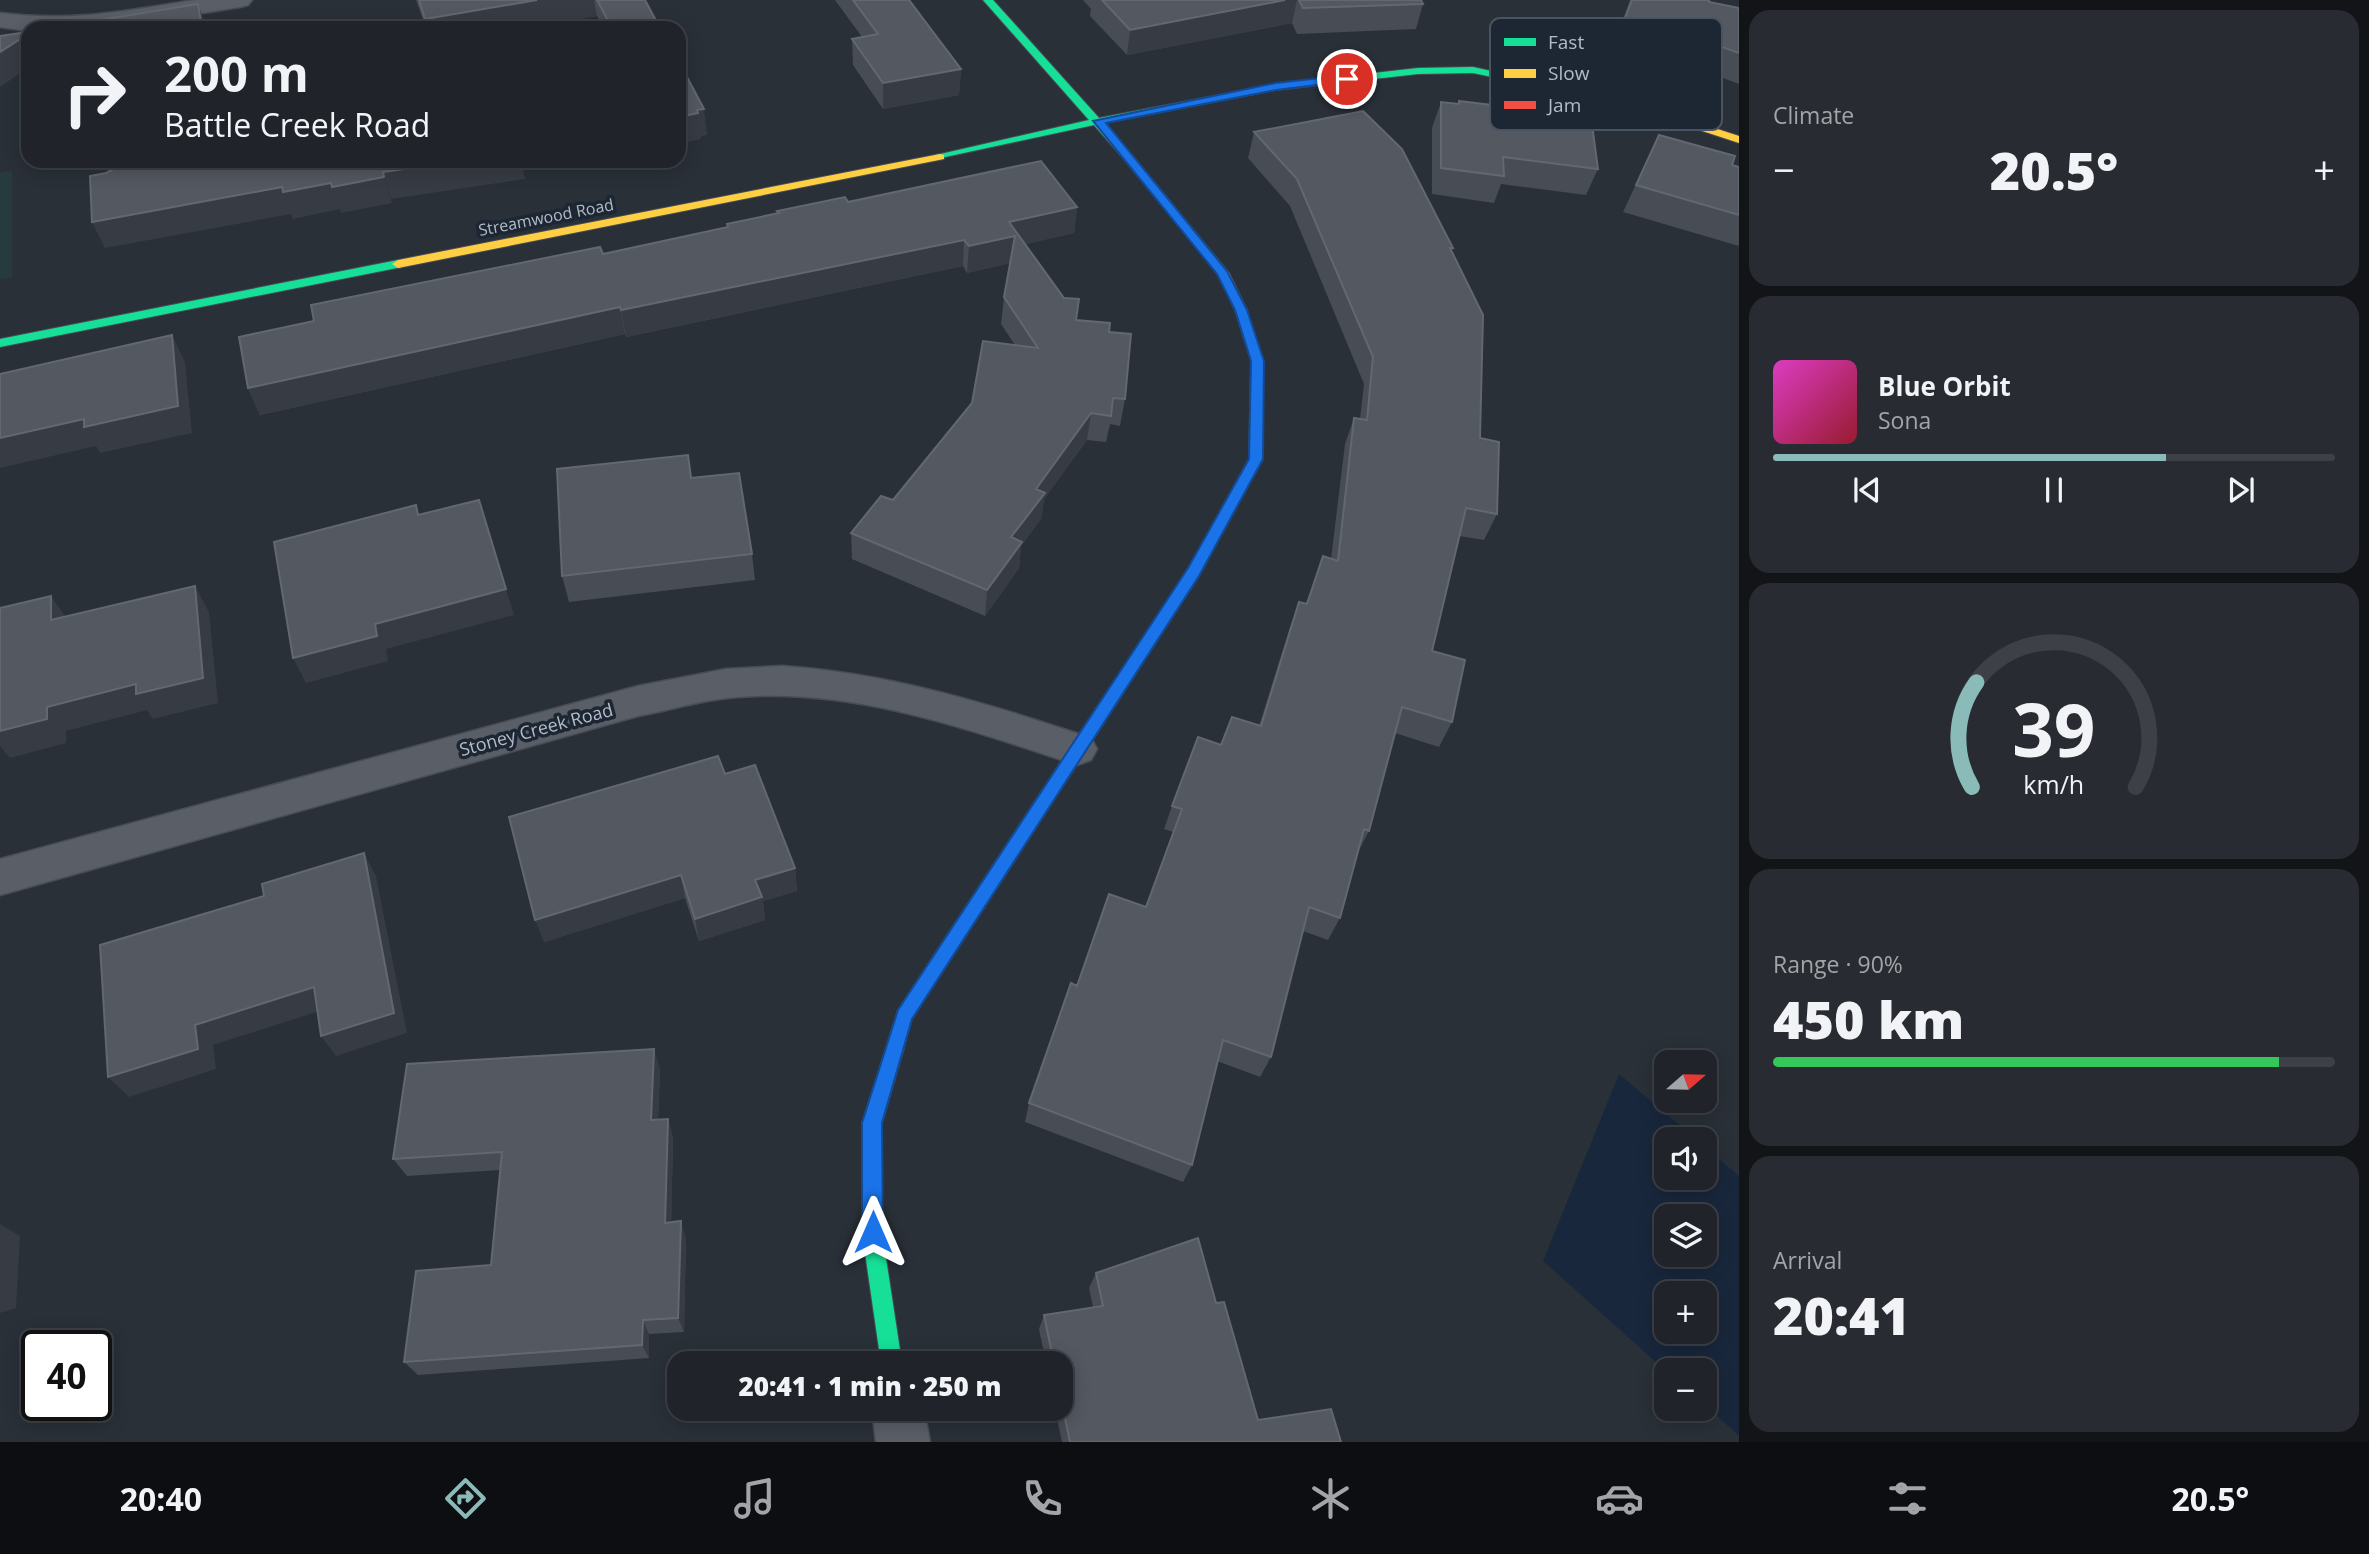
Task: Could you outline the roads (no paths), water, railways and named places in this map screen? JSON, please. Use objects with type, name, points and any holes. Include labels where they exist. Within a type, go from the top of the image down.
[{"type":"street","points":[[109,21],[240,0]]},
{"type":"street","points":[[889,1351],[873,1232],[872,1123],[904,1016],[1194,572],[1256,459],[1257,361],[1241,310],[1223,273],[1098,121],[988,0]]},
{"type":"street","points":[[0,20],[21,23]]},
{"type":"street","name":"Streamwood Road","points":[[0,343],[911,163],[1098,121],[1276,87],[1418,71],[1473,70],[1490,73]]},
{"type":"street","name":"Streamwood Road","points":[[1708,130],[1739,140]]},
{"type":"street","name":"Stoney Creek Road","points":[[0,877],[638,701],[738,682],[849,686],[936,704],[1077,749]]},
{"type":"street","points":[[900,1421],[903,1442]]},
{"type":"water","points":[[1619,1074],[1654,1104],[1654,1113],[1665,1113],[1682,1127],[1654,1127],[1654,1190],[1717,1190],[1717,1157],[1739,1176],[1739,1436],[1717,1416],[1717,1358],[1654,1358],[1654,1360],[1543,1261]]}]
